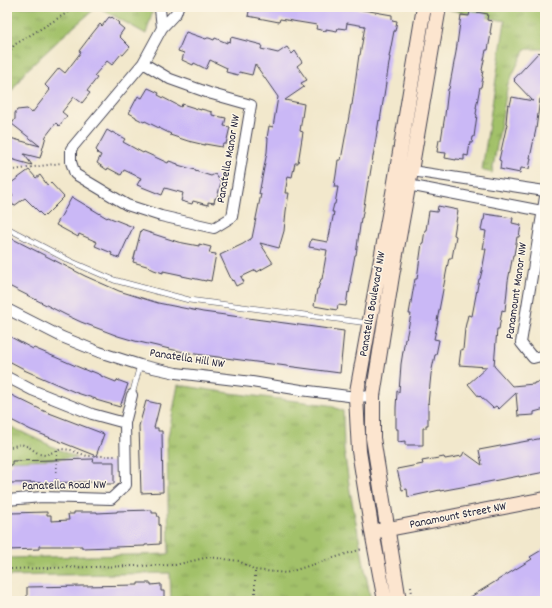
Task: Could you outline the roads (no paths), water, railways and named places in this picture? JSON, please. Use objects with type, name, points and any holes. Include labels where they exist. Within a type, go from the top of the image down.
[{"type":"street","points":[[161,7],[162,28]]},
{"type":"street","points":[[143,63],[162,28],[176,13],[178,7]]},
{"type":"street","name":"Panatella Boulevard NW","points":[[399,601],[373,438],[373,396],[392,276],[424,7]]},
{"type":"street","name":"Panatella Boulevard NW","points":[[385,601],[359,451],[356,396],[369,323],[403,177],[439,7]]},
{"type":"street","name":"Panatella Manor NW","points":[[143,63],[170,79],[212,94],[251,105],[232,217],[214,228],[161,216],[127,205],[75,174],[71,162],[71,149],[143,63]]},
{"type":"street","points":[[403,177],[545,191]]},
{"type":"street","points":[[403,177],[542,211]]},
{"type":"street","name":"Panamount Manor NW","points":[[545,197],[521,344],[533,358],[545,356]]},
{"type":"street","name":"Panatella Hill NW","points":[[7,309],[62,337],[99,352],[140,365],[176,373],[252,382],[301,390],[356,396],[373,396]]},
{"type":"street","points":[[7,378],[32,390],[92,414],[125,423]]},
{"type":"street","name":"Panatella Road NW","points":[[7,500],[42,497],[111,499],[126,485],[125,423],[132,396]]},
{"type":"street","name":"Panamount Street NW","points":[[372,532],[545,499]]},
{"type":"lane","points":[[7,228],[70,261],[114,280],[190,300],[369,323]]},
{"type":"lane","name":"Panatella Road NW","points":[[132,396],[140,365]]}]
